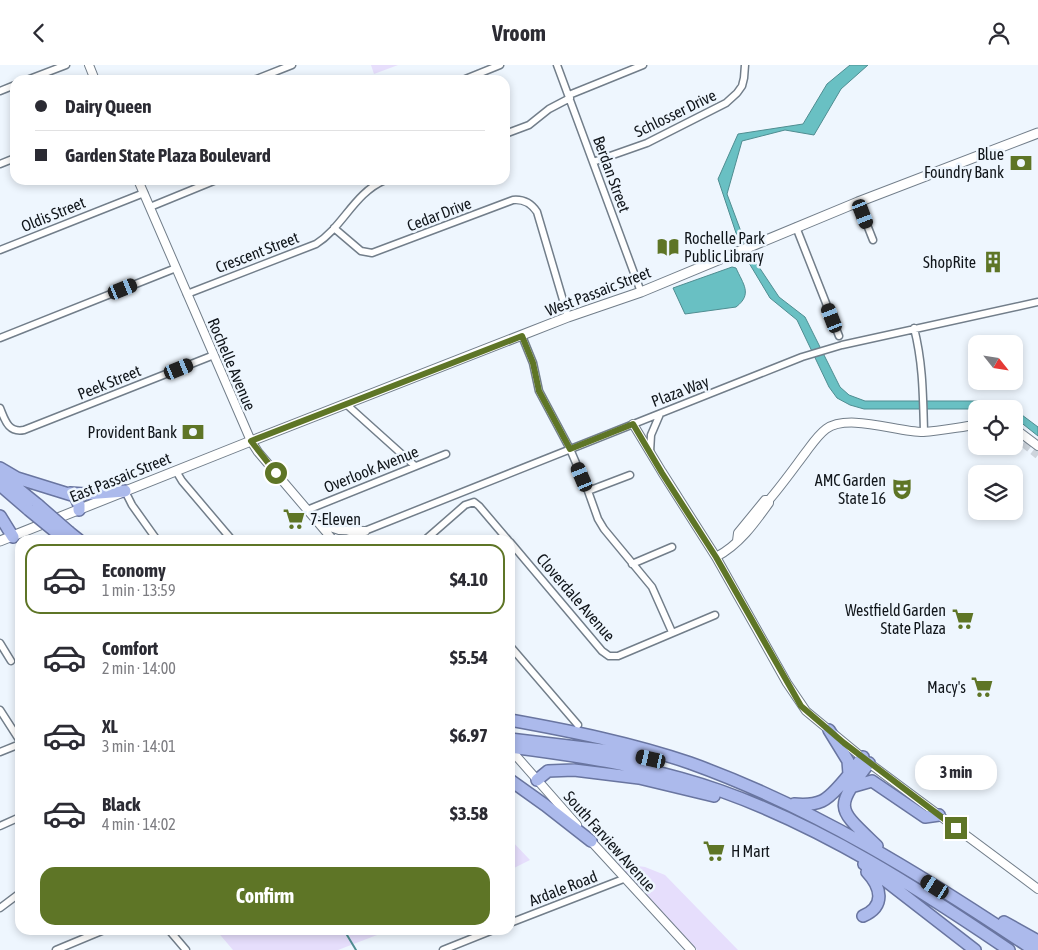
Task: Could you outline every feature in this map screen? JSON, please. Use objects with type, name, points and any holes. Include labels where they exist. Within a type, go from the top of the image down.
[{"type":"highway","points":[[0,468],[17,478],[75,496],[79,510]]},
{"type":"highway","points":[[0,474],[64,535]]},
{"type":"highway","points":[[0,485],[34,507]]},
{"type":"highway","points":[[68,493],[85,494],[126,491]]},
{"type":"highway","points":[[0,516],[16,535]]},
{"type":"highway","points":[[515,721],[626,744],[689,763],[775,799],[842,831],[950,896],[1034,950]]},
{"type":"highway","points":[[829,730],[848,761],[849,774]]},
{"type":"highway","points":[[515,740],[594,748],[635,755],[752,789]]},
{"type":"highway","points":[[515,749],[596,760],[659,773],[721,791],[770,811],[878,866],[1010,950]]},
{"type":"highway","points":[[775,799],[794,804],[808,805],[817,803],[828,797],[849,774],[866,760]]},
{"type":"highway","points":[[866,760],[844,802],[845,813],[897,864]]},
{"type":"highway","points":[[533,776],[553,770],[606,773],[666,784],[770,811]]},
{"type":"highway","points":[[850,788],[872,781],[925,817],[939,815]]},
{"type":"highway","points":[[515,783],[546,805],[591,841]]},
{"type":"highway","points":[[848,850],[872,878],[879,892],[876,905],[871,912],[863,916]]},
{"type":"highway","points":[[848,850],[975,950]]},
{"type":"highway","points":[[950,896],[1038,941]]},
{"type":"highway","points":[[954,935],[970,950]]},
{"type":"main road","name":"West Passaic Street","points":[[251,441],[568,317],[641,291],[858,202],[1038,133]]},
{"type":"main road","name":"East Passaic Street","points":[[23,535],[79,510],[251,441]]},
{"type":"main road","name":"East Passaic Street","points":[[0,541],[15,538]]},
{"type":"street","points":[[40,75],[66,65]]},
{"type":"street","points":[[267,75],[292,65]]},
{"type":"street","points":[[475,75],[500,65]]},
{"type":"street","name":"Berdan Street","points":[[557,65],[641,291]]},
{"type":"street","points":[[510,132],[529,125],[569,96],[643,65]]},
{"type":"street","name":"Schlosser Drive","points":[[593,162],[647,143],[726,103],[737,93],[742,85],[745,65]]},
{"type":"street","name":"Rochelle Avenue","points":[[140,185],[251,441],[258,452],[329,535]]},
{"type":"street","points":[[150,207],[204,185]]},
{"type":"street","name":"Crescent Street","points":[[187,294],[316,244],[334,228],[360,196],[376,185]]},
{"type":"street","name":"Oldis Street","points":[[0,250],[144,193]]},
{"type":"street","name":"Cedar Drive","points":[[334,228],[361,251],[372,253],[513,201],[524,201],[529,203],[537,212],[568,317]]},
{"type":"street","points":[[858,202],[873,240]]},
{"type":"street","points":[[796,227],[839,336]]},
{"type":"street","points":[[0,338],[176,268]]},
{"type":"street","name":"Plaza Way","points":[[355,535],[809,355],[914,328],[1038,302]]},
{"type":"street","points":[[914,328],[921,358],[924,432]]},
{"type":"street","points":[[522,336],[533,363],[539,391],[570,449],[598,519],[632,565],[652,587],[672,632],[715,615]]},
{"type":"street","name":"Peek Street","points":[[0,408],[6,423],[13,430],[24,431],[214,355]]},
{"type":"street","points":[[346,404],[415,466]]},
{"type":"street","points":[[650,453],[651,435],[661,413]]},
{"type":"street","points":[[716,557],[730,549],[736,541],[743,537],[769,503],[768,500],[815,441],[832,426],[856,423],[924,432],[968,426]]},
{"type":"street","points":[[633,424],[716,557],[801,706],[866,760],[1038,889]]},
{"type":"street","points":[[1023,435],[1038,446]]},
{"type":"street","name":"Overlook Avenue","points":[[307,509],[446,454]]},
{"type":"street","points":[[176,471],[182,481],[228,535]]},
{"type":"street","points":[[588,491],[630,475]]},
{"type":"street","points":[[126,491],[132,505],[153,535]]},
{"type":"street","name":"Cloverdale Avenue","points":[[430,535],[466,505],[474,502],[504,535]]},
{"type":"street","points":[[318,523],[339,531],[365,531]]},
{"type":"street","points":[[362,535],[365,531]]},
{"type":"street","points":[[632,565],[672,547]]},
{"type":"street","name":"Cloverdale Avenue","points":[[515,548],[602,651],[609,656],[618,656],[672,632]]},
{"type":"street","points":[[0,643],[11,661]]},
{"type":"street","points":[[515,652],[578,725]]},
{"type":"street","points":[[0,710],[15,734]]},
{"type":"street","points":[[0,752],[15,744]]},
{"type":"street","name":"South Farview Avenue","points":[[515,754],[591,841],[691,950]]},
{"type":"street","points":[[0,826],[15,819]]},
{"type":"street","name":"Ardale Road","points":[[515,921],[626,878]]},
{"type":"street","points":[[0,908],[15,897]]},
{"type":"street","points":[[56,950],[92,935]]},
{"type":"street","points":[[173,935],[186,950]]},
{"type":"street","points":[[443,950],[480,935]]},
{"type":"shaded area","points":[[371,65],[398,65],[374,74]]},
{"type":"shaded area","points":[[515,844],[530,860],[515,868]]},
{"type":"shaded area","points":[[617,863],[645,867],[665,875],[738,950],[697,950]]},
{"type":"shaded area","points":[[220,935],[377,935],[338,950],[233,950]]},
{"type":"water","points":[[850,65],[868,65],[841,89],[814,135],[785,130],[742,141],[727,194],[743,237],[738,239],[718,179],[738,134],[803,124],[827,84]]},
{"type":"water","points":[[755,261],[779,297],[805,317],[840,387],[849,395],[865,401],[968,401],[968,409],[864,409],[850,405],[837,398],[829,387],[797,320],[770,298],[749,263]]},
{"type":"water","points":[[732,267],[736,268],[745,289],[744,298],[736,307],[685,314],[673,288]]},
{"type":"water","points":[[1023,416],[1038,427],[1038,436],[1023,424]]},
{"type":"waterway","points":[[741,238],[744,245]]},
{"type":"waterway","points":[[747,251],[753,263]]},
{"type":"waterway","points":[[347,935],[356,950]]},
{"type":"tunnel","points":[[1023,443],[1038,455]]},
{"type":"place","name":"Blue Foundry Bank","points":[[1021,163]]},
{"type":"place","name":"Rochelle Park Public Library","points":[[668,247]]},
{"type":"place","name":"ShopRite","points":[[993,262]]},
{"type":"place","name":"Provident Bank","points":[[193,432]]},
{"type":"place","name":"AMC Garden State 16","points":[[902,489]]},
{"type":"place","name":"7-Eleven","points":[[294,519]]},
{"type":"place","name":"Westfield Garden State Plaza","points":[[963,619]]},
{"type":"place","name":"Macy's","points":[[982,687]]},
{"type":"place","name":"H Mart","points":[[714,851]]},
{"type":"route","points":[[276,473],[251,441],[522,336],[533,363],[539,391],[570,449],[633,424],[716,557],[778,669],[801,706],[844,743],[956,828]]}]
